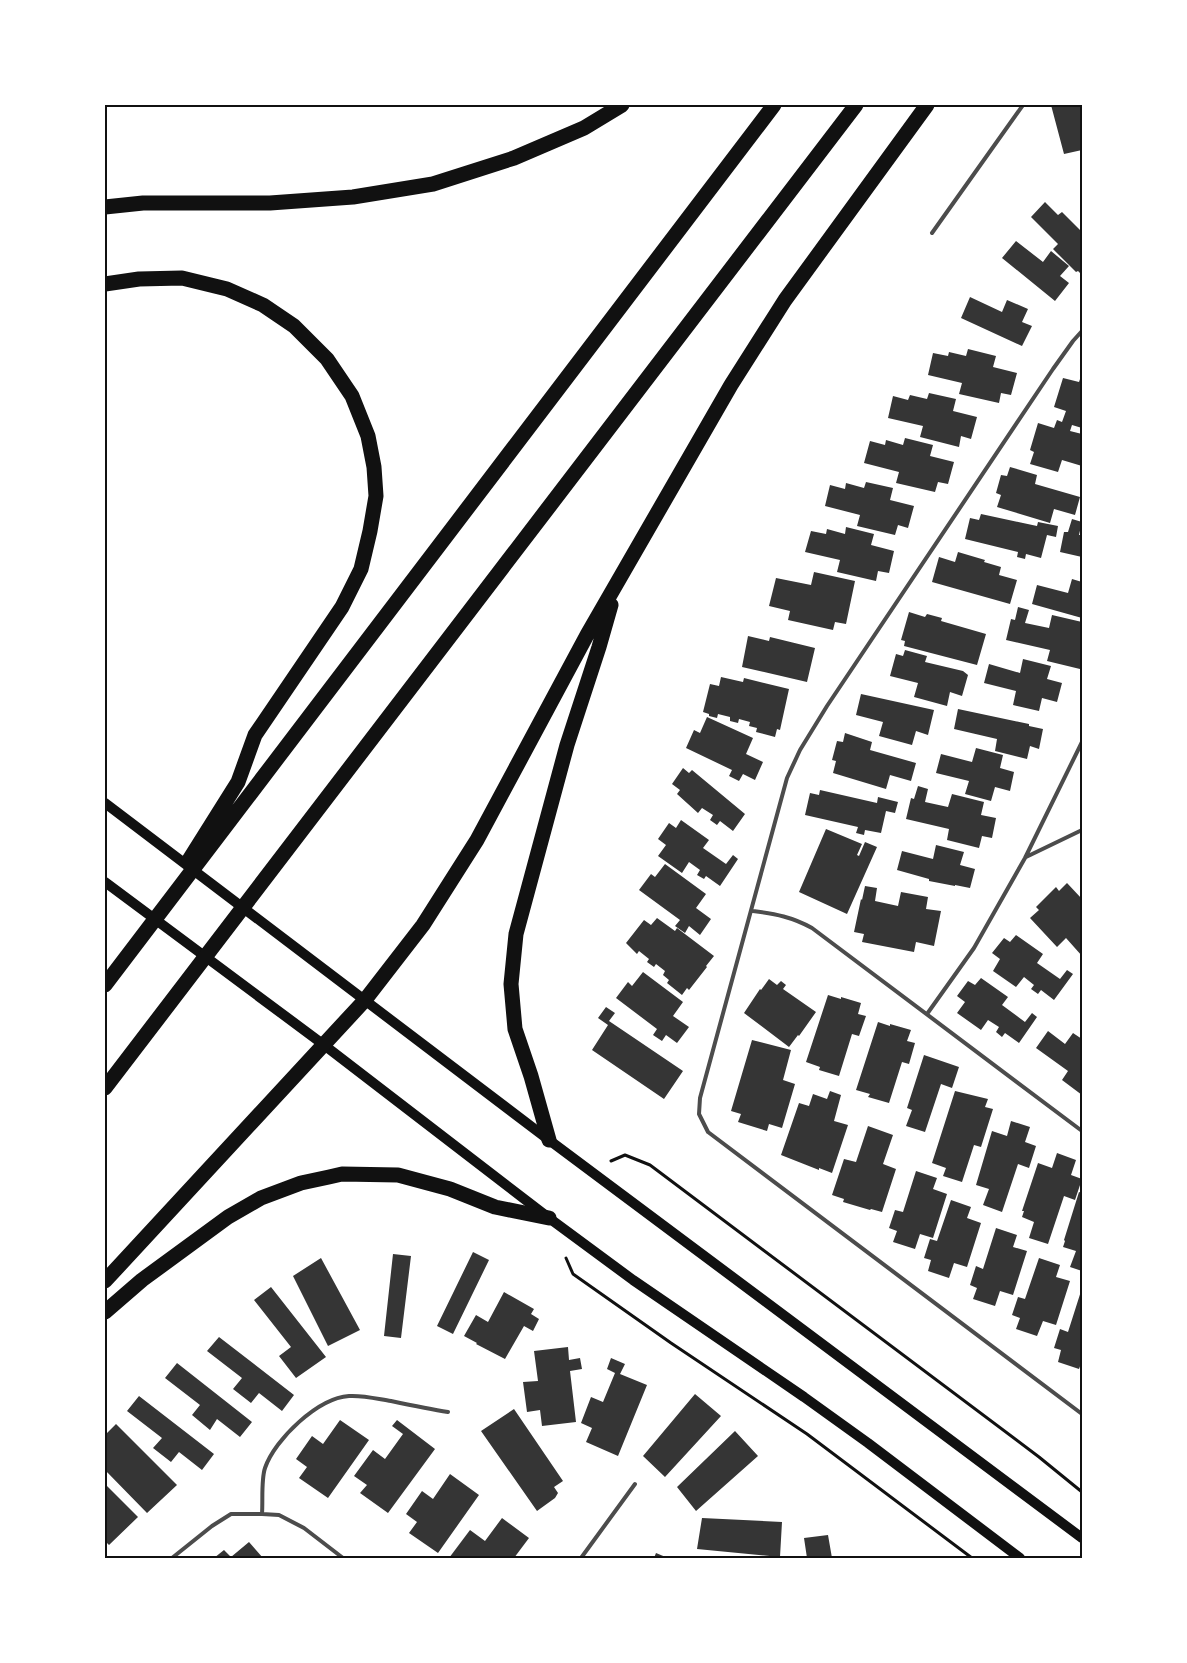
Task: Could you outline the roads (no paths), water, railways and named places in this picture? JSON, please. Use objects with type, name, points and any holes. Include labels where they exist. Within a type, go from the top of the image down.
[{"type":"highway","points":[[105,206],[143,203],[270,203],[353,198],[432,184],[514,158],[584,128],[622,105]]},
{"type":"highway","points":[[105,985],[774,105]]},
{"type":"highway","points":[[105,1088],[856,105]]},
{"type":"highway","points":[[105,1281],[365,1000],[423,925],[477,840],[587,635],[731,385],[780,308],[927,105]]},
{"type":"highway","points":[[105,284],[139,279],[182,278],[228,289],[263,305],[294,326],[326,359],[352,396],[368,436],[374,467],[376,496],[361,569],[342,607],[255,735],[238,782],[136,944]]},
{"type":"highway","points":[[549,1140],[531,1076],[515,1029],[511,984],[516,934],[567,745],[599,648],[617,584]]},
{"type":"highway","points":[[105,1312],[142,1280],[228,1217],[261,1198],[301,1183],[342,1174],[398,1174],[450,1188],[495,1207],[549,1218]]},
{"type":"main road","points":[[105,803],[590,1171],[1082,1538]]},
{"type":"main road","points":[[105,882],[324,1045],[562,1228],[633,1280],[836,1420],[1020,1558]]},
{"type":"lane","points":[[932,233],[1023,105]]},
{"type":"lane","points":[[1082,331],[1073,340],[1047,378],[800,750],[788,778],[700,1098],[699,1114],[708,1132],[1082,1414]]},
{"type":"lane","points":[[927,1014],[974,948],[1025,858],[1082,742]]},
{"type":"lane","points":[[1025,858],[1082,830]]},
{"type":"lane","points":[[753,910],[784,915],[812,928],[1082,1131]]},
{"type":"lane","points":[[262,1514],[264,1470],[271,1454],[302,1418],[332,1399],[349,1396],[369,1397],[448,1412]]},
{"type":"lane","points":[[581,1558],[635,1484]]},
{"type":"lane","points":[[172,1558],[212,1526],[231,1514],[279,1515],[304,1528],[343,1558]]}]
